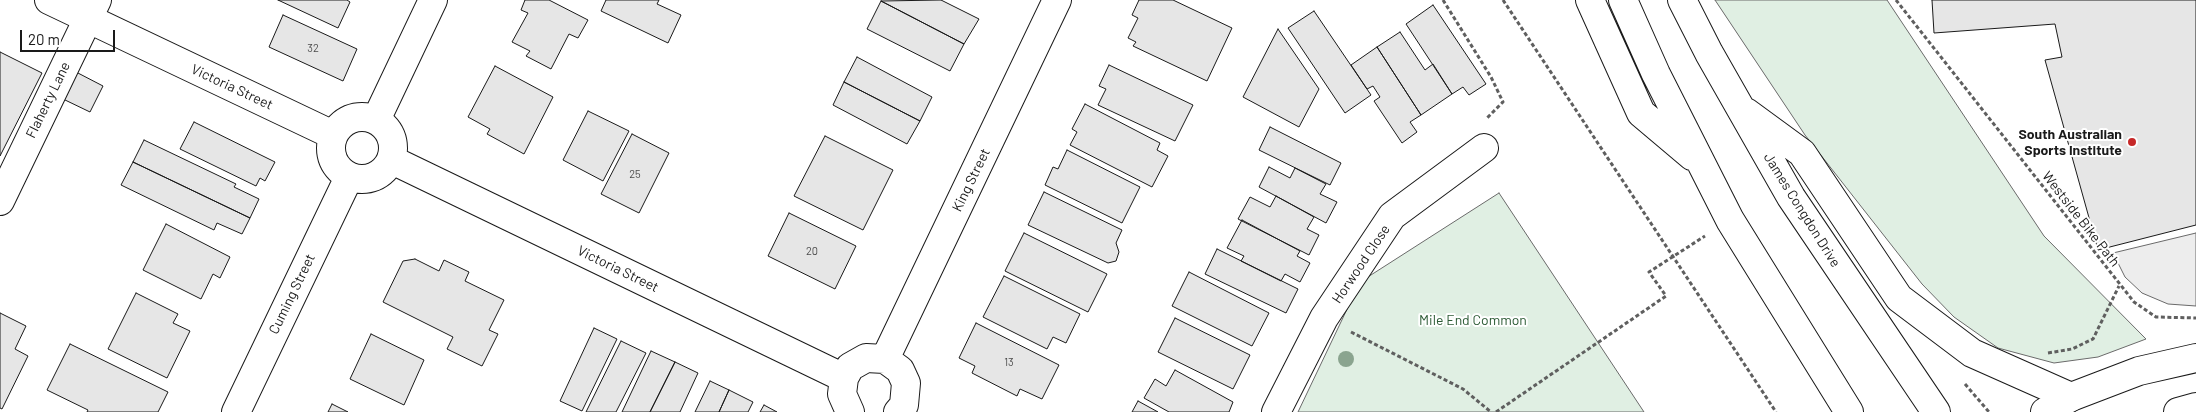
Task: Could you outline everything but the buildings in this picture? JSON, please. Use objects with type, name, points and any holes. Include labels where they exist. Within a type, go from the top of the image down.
[{"type":"main road","name":"Victoria Street","points":[[49,0],[92,9],[333,135]]},
{"type":"main road","points":[[376,120],[433,0]]},
{"type":"main road","name":"King Street","points":[[885,359],[1057,0]]},
{"type":"main road","points":[[1590,0],[1641,113],[1703,166]]},
{"type":"main road","points":[[1623,0],[1656,74],[1730,220],[1849,412]]},
{"type":"main road","name":"James Congdon Drive","points":[[1682,0],[1709,53],[1791,197],[1936,412]]},
{"type":"main road","name":"Flaherty Lane","points":[[0,201],[92,9]]},
{"type":"main road","points":[[1739,106],[1802,153],[1899,298],[1972,353],[2071,396]]},
{"type":"main road","points":[[360,117],[376,120],[388,130],[394,144],[392,160],[382,173],[365,180],[349,177],[336,166],[331,151],[333,135],[344,122],[360,117]]},
{"type":"main road","name":"Horwood Close","points":[[1276,412],[1324,318],[1392,216],[1484,148]]},
{"type":"main road","name":"Victoria Street","points":[[392,160],[844,378]]},
{"type":"main road","name":"Cuming Street","points":[[236,412],[349,177]]},
{"type":"main road","points":[[850,412],[842,394],[844,378],[850,368],[866,358],[885,359],[900,370],[906,383],[907,410]]},
{"type":"main road","points":[[2045,412],[2071,396],[2139,371],[2196,358]]},
{"type":"main road","points":[[2178,412],[2196,407]]},
{"type":"main road","points":[[2190,412],[2196,407]]},
{"type":"path","points":[[1443,0],[1491,77],[1503,102],[1478,125],[1484,148]]},
{"type":"path","points":[[1503,0],[1776,412]]},
{"type":"path","name":"Westside Bike Path","points":[[1896,0],[2119,286],[2093,339],[2072,349],[2046,353]]},
{"type":"path","points":[[1496,412],[1666,296],[1649,272],[1730,220]]},
{"type":"path","points":[[2119,286],[2134,302],[2156,317],[2196,318]]},
{"type":"path","points":[[1324,318],[1462,390],[1492,412]]},
{"type":"path","points":[[1961,380],[1989,412]]},
{"type":"green space","points":[[1715,0],[1887,0],[2044,236],[2146,339],[2098,357],[2054,363],[1998,348],[1954,317],[1922,284],[1805,135]]},
{"type":"green space","name":"Mile End Common","points":[[1499,193],[1644,412],[1298,412],[1360,282]]},
{"type":"shaded area","points":[[2196,233],[2196,306],[2168,304],[2142,293],[2125,277],[2113,253]]},
{"type":"place","name":"South Australian Sports Institute","points":[[2132,142]]}]
